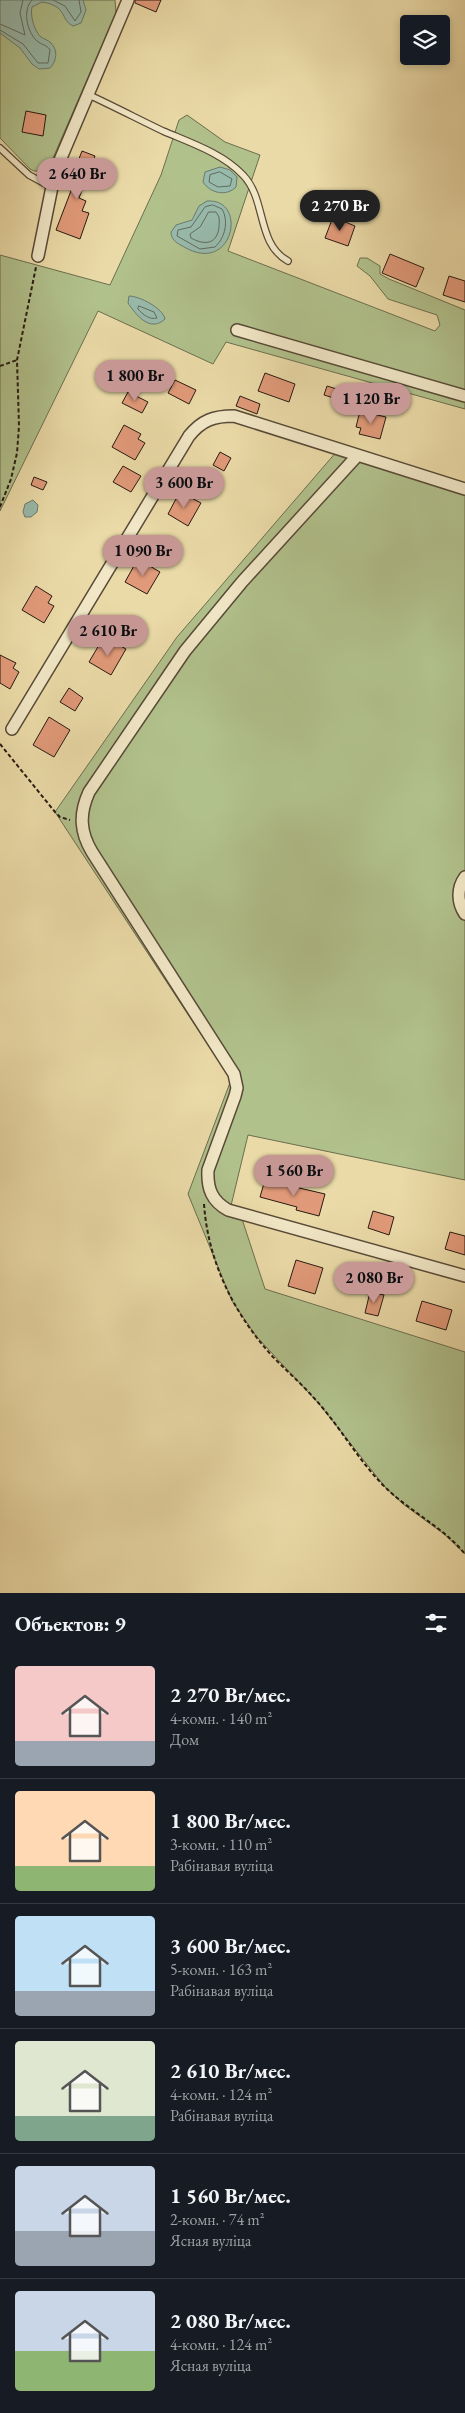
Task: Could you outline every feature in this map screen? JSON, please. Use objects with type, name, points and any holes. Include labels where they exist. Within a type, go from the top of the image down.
[{"type":"street","points":[[38,256],[50,187],[87,94],[128,0]]},
{"type":"street","points":[[237,330],[465,396]]},
{"type":"street","points":[[12,729],[189,436],[197,426],[207,420],[219,416],[234,416],[465,489]]},
{"type":"street","points":[[357,456],[242,582],[185,651],[89,792],[85,802],[82,821],[86,841],[92,852],[234,1074],[237,1088],[235,1096],[208,1170],[207,1180],[213,1197],[228,1210],[465,1276]]},
{"type":"street","points":[[464,912],[459,895],[460,887],[465,877]]},
{"type":"lane","points":[[87,94],[206,149],[234,166],[253,189],[269,243],[277,254],[288,261]]},
{"type":"lane","points":[[0,148],[29,175],[50,187]]},
{"type":"path","points":[[0,507],[11,479],[18,453],[20,426],[17,360],[38,256]]},
{"type":"path","points":[[0,366],[17,360]]},
{"type":"path","points":[[0,744],[55,812],[67,819],[82,821]]},
{"type":"path","points":[[204,1200],[215,1263],[232,1301],[247,1324],[272,1355],[320,1405],[385,1487],[403,1504],[444,1534],[465,1554]]},
{"type":"green space","points":[[0,0],[115,0],[116,13],[50,165],[44,171],[30,169],[0,138]]},
{"type":"green space","points":[[187,115],[225,142],[260,155],[228,251],[435,331],[440,325],[437,315],[388,299],[370,276],[357,266],[360,258],[367,258],[380,266],[380,274],[389,279],[465,310],[465,409],[226,342],[213,364],[98,311],[0,511],[0,255],[110,285],[161,175],[179,120]]},
{"type":"green space","points":[[338,450],[465,489],[465,877],[463,880],[465,914],[465,1180],[248,1135],[229,1214],[242,1219],[265,1289],[465,1352],[465,1554],[444,1534],[403,1504],[385,1487],[320,1405],[256,1336],[232,1301],[188,1194],[231,1080],[55,812],[177,637]]},
{"type":"water","points":[[0,0],[83,0],[86,10],[81,23],[73,26],[66,20],[60,10],[50,4],[42,2],[32,7],[32,18],[36,31],[41,37],[51,43],[56,52],[54,62],[50,68],[39,69],[32,64],[20,48],[0,33]]},
{"type":"water","points":[[220,167],[230,170],[237,177],[236,187],[228,192],[214,191],[203,182],[205,172]]},
{"type":"water","points":[[207,201],[220,203],[228,211],[231,221],[230,233],[225,244],[215,251],[202,253],[178,244],[172,238],[171,232],[176,225],[192,220],[199,206]]},
{"type":"water","points":[[129,296],[150,303],[160,311],[165,319],[154,324],[144,321],[128,303]]},
{"type":"water","points":[[33,500],[38,505],[37,512],[31,517],[25,517],[23,512],[25,504]]},
{"type":"building","points":[[135,0],[161,0],[156,12],[135,3]]},
{"type":"building","points":[[26,111],[46,115],[43,136],[22,132]]},
{"type":"building","points":[[82,151],[95,156],[79,198],[86,201],[82,211],[89,213],[80,239],[56,230],[74,183],[70,182]]},
{"type":"building","points":[[312,192],[333,199],[327,216],[306,209]]},
{"type":"building","points":[[333,217],[355,226],[348,246],[325,238]]},
{"type":"building","points":[[390,254],[424,268],[416,287],[382,273]]},
{"type":"building","points":[[449,276],[465,281],[465,302],[443,295]]},
{"type":"building","points":[[265,373],[295,384],[289,402],[258,391]]},
{"type":"building","points":[[175,380],[196,390],[189,404],[168,393]]},
{"type":"building","points":[[327,386],[340,390],[337,399],[324,395]]},
{"type":"building","points":[[128,392],[148,402],[142,413],[122,403]]},
{"type":"building","points":[[240,396],[260,404],[257,414],[236,406]]},
{"type":"building","points":[[360,411],[386,417],[380,439],[359,434],[361,428],[356,427]]},
{"type":"building","points":[[124,425],[141,434],[138,439],[145,443],[135,460],[112,447]]},
{"type":"building","points":[[220,452],[231,458],[224,471],[213,465]]},
{"type":"building","points":[[123,466],[141,476],[131,492],[113,482]]},
{"type":"building","points":[[34,477],[47,482],[43,490],[31,485]]},
{"type":"building","points":[[184,494],[201,503],[188,526],[168,514],[177,497],[181,499]]},
{"type":"building","points":[[143,562],[160,572],[147,594],[125,582],[135,564],[140,567]]},
{"type":"building","points":[[36,586],[52,596],[48,603],[54,606],[44,623],[22,610]]},
{"type":"building","points":[[108,639],[126,649],[111,675],[89,662],[99,645],[103,647]]},
{"type":"building","points":[[0,655],[16,663],[13,668],[19,672],[10,689],[0,683]]},
{"type":"building","points":[[69,688],[83,698],[75,711],[60,702]]},
{"type":"building","points":[[49,717],[70,730],[54,757],[33,745]]},
{"type":"building","points":[[265,1180],[325,1194],[319,1216],[296,1210],[297,1207],[260,1197]]},
{"type":"building","points":[[373,1211],[394,1217],[389,1235],[368,1228]]},
{"type":"building","points":[[450,1232],[465,1236],[465,1255],[445,1249]]},
{"type":"building","points":[[296,1260],[323,1268],[315,1294],[288,1286]]},
{"type":"building","points":[[370,1292],[384,1295],[378,1316],[365,1313]]},
{"type":"building","points":[[422,1301],[452,1310],[446,1330],[416,1321]]}]
